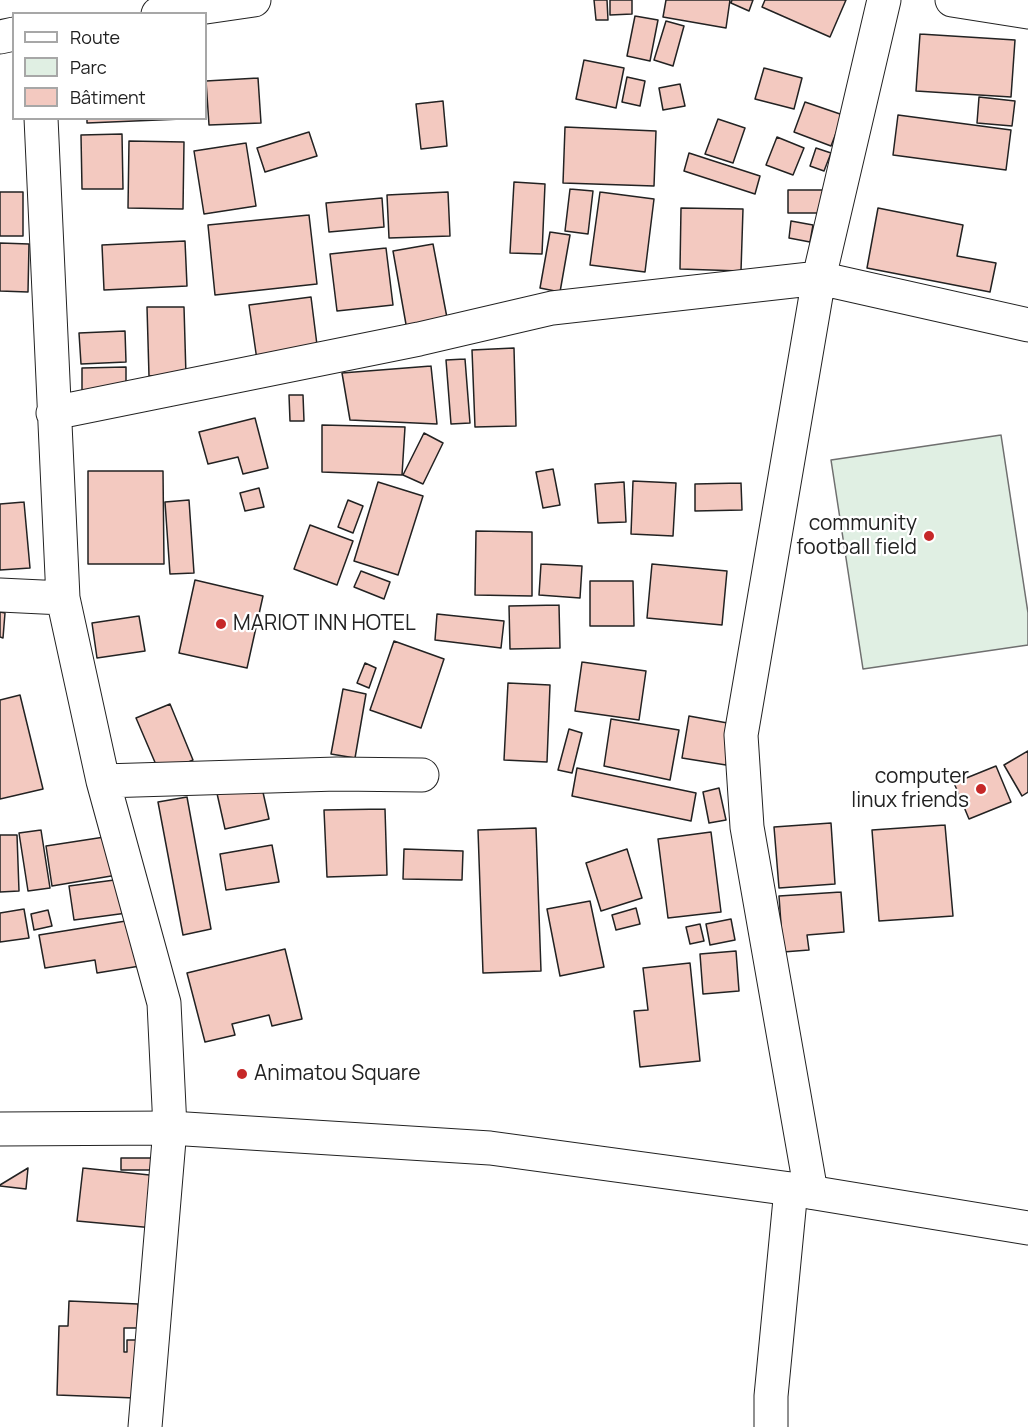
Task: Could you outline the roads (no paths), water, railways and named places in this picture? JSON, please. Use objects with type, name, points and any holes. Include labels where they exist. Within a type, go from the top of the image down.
[{"type":"main road","points":[[172,12],[254,0]]},
{"type":"main road","points":[[771,1427],[771,1396],[801,1190],[747,827],[741,735],[819,278],[884,0]]},
{"type":"main road","points":[[952,0],[1028,12]]},
{"type":"main road","points":[[41,120],[63,598],[104,781],[164,1003],[170,1128],[145,1427]]},
{"type":"main road","points":[[53,413],[419,339],[552,308],[819,278],[1028,325]]},
{"type":"main road","points":[[0,594],[63,598]]},
{"type":"main road","points":[[104,781],[337,774],[422,775]]},
{"type":"main road","points":[[0,1129],[170,1128],[490,1148],[801,1190],[1028,1228]]},
{"type":"place","name":"community football field","points":[[929,536]]},
{"type":"place","name":"MARIOT INN HOTEL","points":[[221,624]]},
{"type":"place","name":"computer linux friends","points":[[981,789]]},
{"type":"place","name":"Animatou Square","points":[[242,1074]]}]
